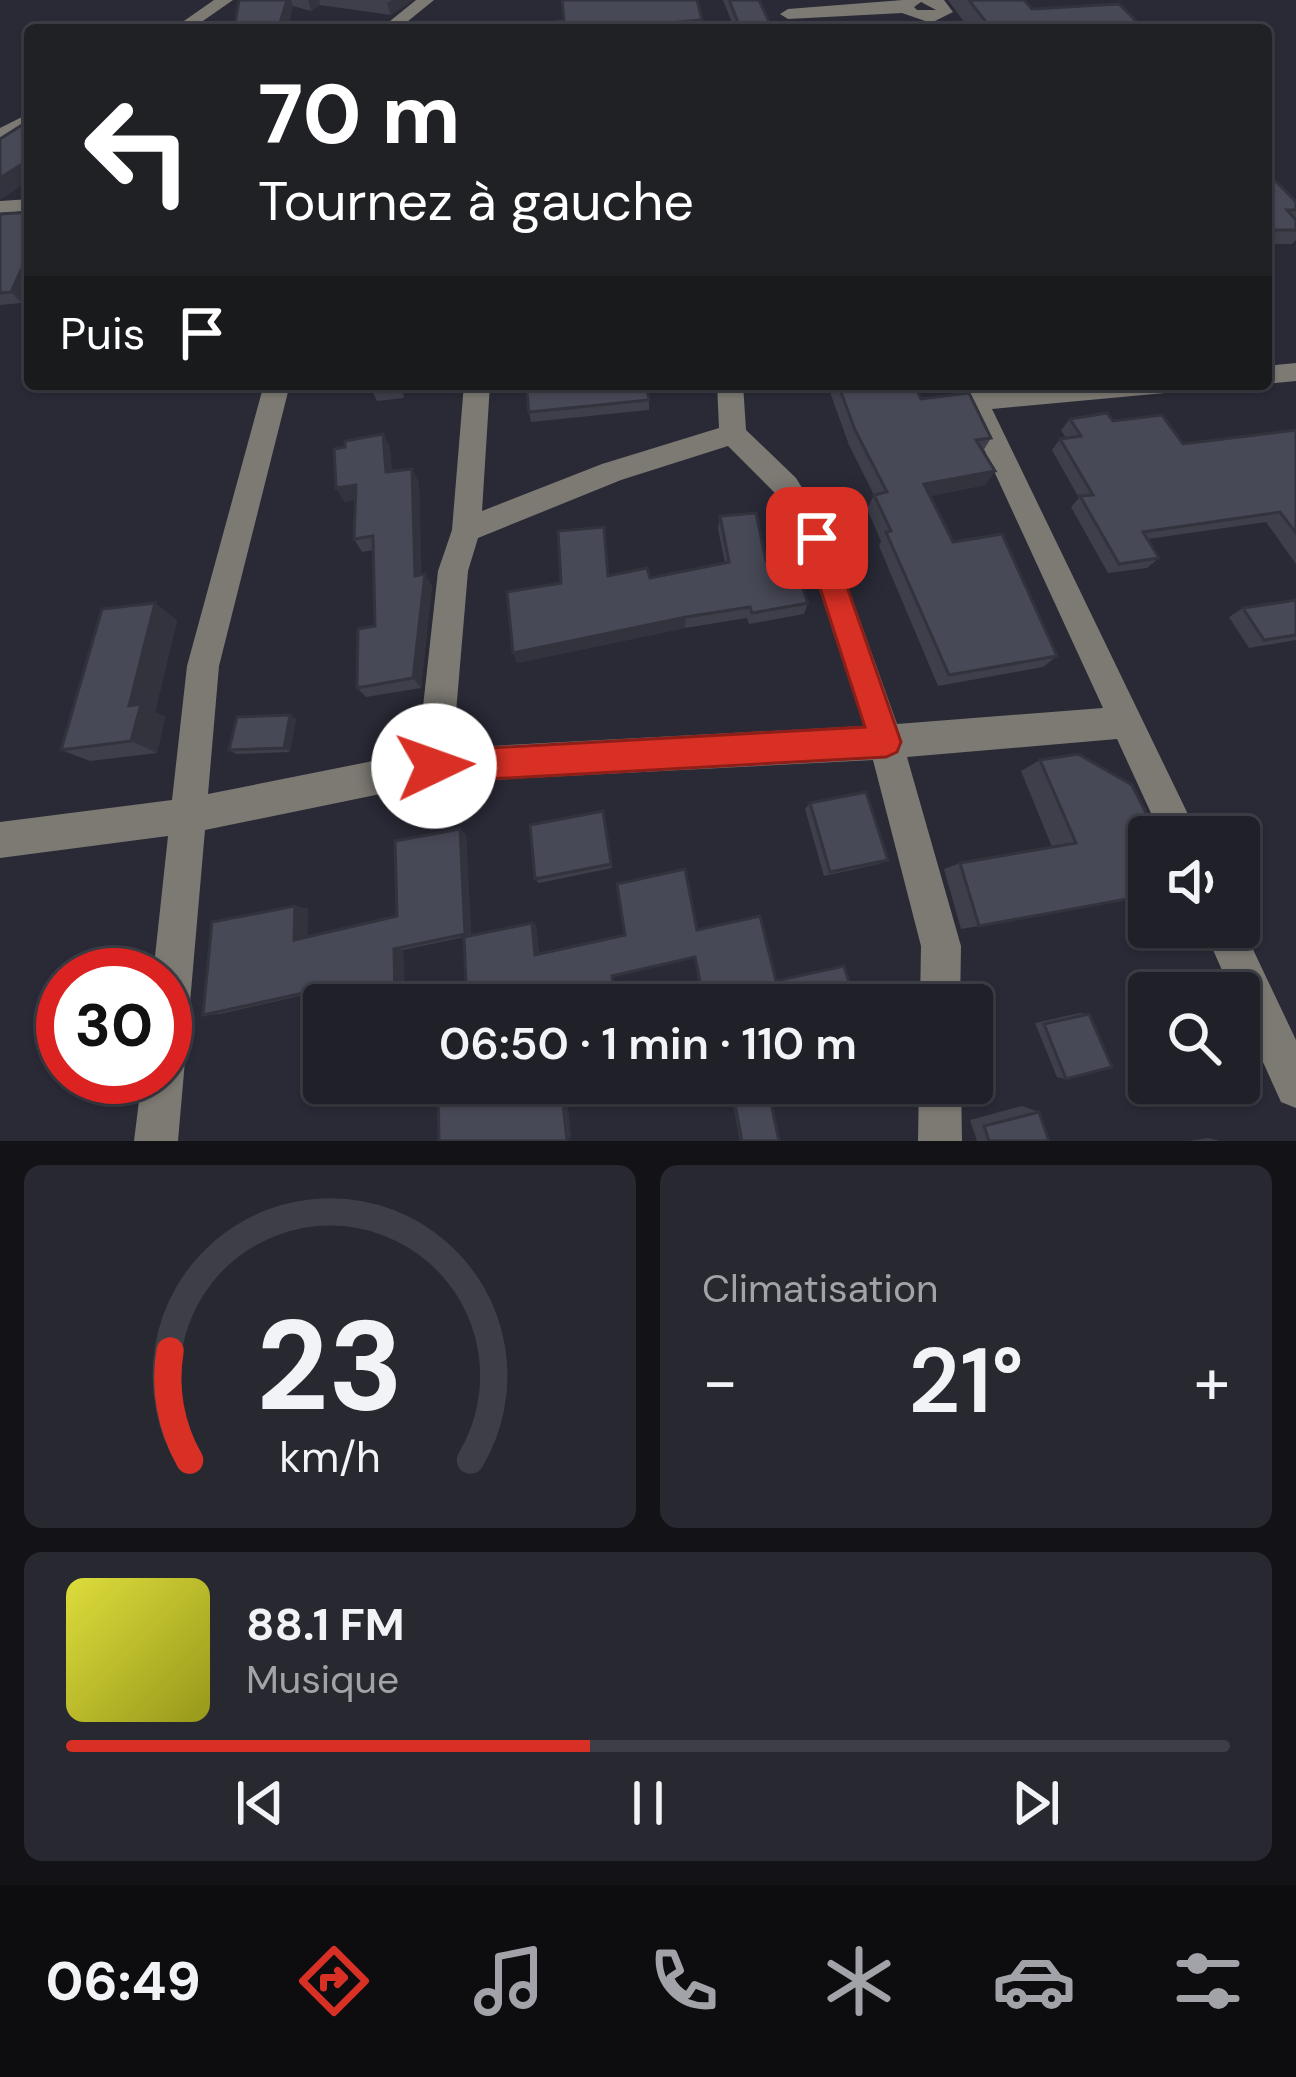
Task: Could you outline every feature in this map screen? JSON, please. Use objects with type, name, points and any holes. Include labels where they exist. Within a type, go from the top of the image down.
[{"type":"street","points":[[188,24],[225,0]]},
{"type":"street","points":[[395,24],[426,0]]},
{"type":"street","points":[[789,15],[910,4],[924,18],[945,12],[940,4],[928,0]]},
{"type":"street","points":[[1280,374],[1296,397]]},
{"type":"street","points":[[177,948],[203,666],[276,390]]},
{"type":"street","points":[[434,766],[453,571],[466,530],[477,390]]},
{"type":"street","points":[[730,390],[733,434],[786,486],[817,538],[886,742],[940,946],[940,984]]},
{"type":"street","points":[[1020,390],[971,392],[1171,816]]},
{"type":"street","points":[[466,530],[612,472],[733,434]]},
{"type":"street","points":[[0,840],[192,815],[434,766],[886,742],[1128,722]]},
{"type":"street","points":[[1232,948],[1296,1087]]},
{"type":"street","points":[[156,1141],[160,1104]]},
{"type":"street","points":[[940,1104],[940,1141]]},
{"type":"building","points":[[239,0],[287,0],[280,24],[235,24]]},
{"type":"building","points":[[562,0],[697,0],[702,20],[546,24],[564,20]]},
{"type":"building","points":[[729,0],[759,0],[770,24],[739,24]]},
{"type":"building","points":[[969,0],[1024,0],[1032,9],[1119,4],[1139,24],[987,24]]},
{"type":"building","points":[[24,124],[24,163],[0,178],[0,139]]},
{"type":"building","points":[[1272,177],[1296,202],[1296,210],[1287,210],[1296,220],[1296,230],[1272,230]]},
{"type":"building","points":[[24,212],[24,264],[11,292],[0,293],[0,214]]},
{"type":"building","points":[[527,390],[647,390],[649,400],[529,412]]},
{"type":"building","points":[[840,390],[917,390],[921,399],[969,393],[991,438],[976,440],[995,471],[924,484],[953,542],[1002,534],[1057,656],[949,675],[886,532],[891,531],[874,495],[887,492]]},
{"type":"building","points":[[1107,413],[1113,421],[1162,415],[1183,444],[1296,430],[1296,533],[1280,512],[1143,532],[1159,558],[1119,564],[1080,496],[1093,495],[1060,439],[1081,436],[1070,419]]},
{"type":"building","points":[[383,434],[386,472],[412,469],[415,576],[425,574],[413,678],[357,688],[358,629],[375,626],[373,536],[354,539],[356,485],[336,488],[334,449],[345,447],[345,441]]},
{"type":"building","points":[[756,513],[766,561],[791,556],[808,603],[686,617],[513,653],[507,592],[561,583],[558,531],[604,527],[608,576],[647,568],[650,578],[729,562],[720,516]]},
{"type":"building","points":[[1296,600],[1296,635],[1264,640],[1243,608]]},
{"type":"building","points":[[155,603],[129,706],[141,704],[131,741],[61,750],[102,609]]},
{"type":"building","points":[[290,715],[284,748],[229,750],[237,717]]},
{"type":"building","points":[[1078,754],[1132,785],[1148,816],[1128,816],[1128,899],[979,926],[960,863],[1076,843],[1040,760]]},
{"type":"building","points":[[866,792],[888,860],[830,872],[810,803]]},
{"type":"building","points":[[603,811],[611,864],[535,879],[530,825]]},
{"type":"building","points":[[460,829],[465,934],[394,949],[395,984],[303,984],[303,993],[203,1015],[212,922],[295,906],[294,940],[397,916],[395,841]]},
{"type":"building","points":[[685,869],[697,930],[760,916],[776,981],[844,966],[849,982],[873,984],[701,984],[695,957],[612,976],[613,984],[466,984],[464,937],[532,923],[535,955],[625,935],[617,884]]},
{"type":"building","points":[[1089,1014],[1112,1067],[1066,1079],[1044,1024]]},
{"type":"building","points":[[438,1104],[563,1104],[567,1141],[439,1141]]},
{"type":"building","points":[[735,1104],[771,1104],[779,1141],[742,1141]]},
{"type":"building","points":[[1039,1112],[1049,1141],[989,1141],[984,1126]]},
{"type":"route","points":[[434,766],[886,742],[817,538]]}]
